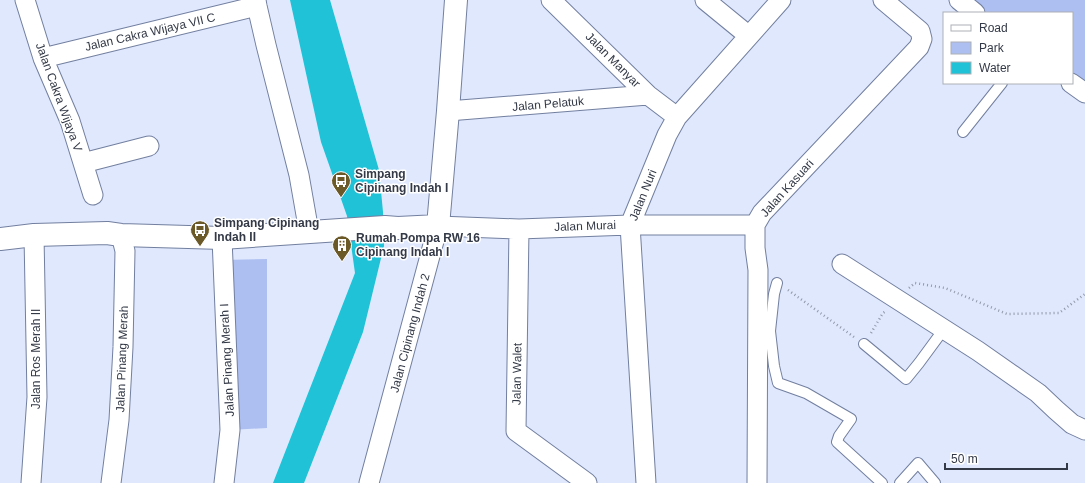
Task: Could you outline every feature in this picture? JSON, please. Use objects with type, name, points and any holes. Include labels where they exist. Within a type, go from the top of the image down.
[{"type":"street","name":"Jalan Cakra Wijaya V","points":[[25,0],[43,58],[70,121],[92,195]]},
{"type":"street","name":"Jalan Cipinang Indah 2","points":[[376,480],[438,226],[456,0]]},
{"type":"street","name":"Jalan Manyar","points":[[551,0],[648,95],[677,117]]},
{"type":"street","points":[[706,0],[749,36]]},
{"type":"street","name":"Jalan Nuri","points":[[646,483],[630,225],[667,135],[677,117],[781,0]]},
{"type":"street","name":"Jalan Kasuari","points":[[757,483],[758,270],[755,248],[755,225],[762,213],[919,47],[922,39],[920,31],[883,0]]},
{"type":"street","points":[[959,0],[974,12]]},
{"type":"street","name":"Jalan Cakra Wijaya VII C","points":[[43,58],[257,3]]},
{"type":"street","points":[[257,3],[271,67],[299,175],[308,232]]},
{"type":"street","points":[[1072,84],[1085,93]]},
{"type":"street","name":"Jalan Pelatuk","points":[[448,111],[648,95]]},
{"type":"street","points":[[83,163],[149,146]]},
{"type":"street","name":"Jalan Murai","points":[[438,226],[519,229],[630,225],[755,225]]},
{"type":"street","points":[[0,239],[34,235],[107,233],[121,235],[222,238],[385,227],[398,228],[438,226]]},
{"type":"street","name":"Jalan Walet","points":[[519,229],[516,431],[587,483]]},
{"type":"street","name":"Jalan Ros Merah II","points":[[31,483],[37,397],[34,235]]},
{"type":"street","name":"Jalan Pinang Merah","points":[[111,483],[119,420],[123,347],[125,251],[121,235]]},
{"type":"street","name":"Jalan Pinang Merah I","points":[[222,238],[230,430],[224,483]]},
{"type":"street","points":[[842,264],[944,329],[1038,393],[1065,418],[1084,430]]},
{"type":"lane","points":[[963,132],[1001,84]]},
{"type":"lane","points":[[777,283],[774,294],[770,331],[774,366],[778,383],[806,393],[852,419],[839,436],[837,442],[882,483]]},
{"type":"lane","points":[[864,344],[906,379],[944,329]]},
{"type":"lane","points":[[900,483],[918,463],[935,483]]},
{"type":"green space","points":[[959,0],[1085,0],[1085,93],[1073,84],[1073,12],[974,12]]},
{"type":"green space","points":[[267,259],[267,428],[230,430],[222,260]]},
{"type":"water","points":[[290,0],[330,0],[379,170],[383,212],[384,246],[363,332],[304,483],[273,483],[355,273],[347,216],[321,142]]},
{"type":"place","name":"Simpang Cipinang Indah I","points":[[341,198]]},
{"type":"place","name":"Simpang Cipinang Indah II","points":[[200,247]]},
{"type":"place","name":"Rumah Pompa RW 16 Cipinang Indah I","points":[[342,262]]}]
